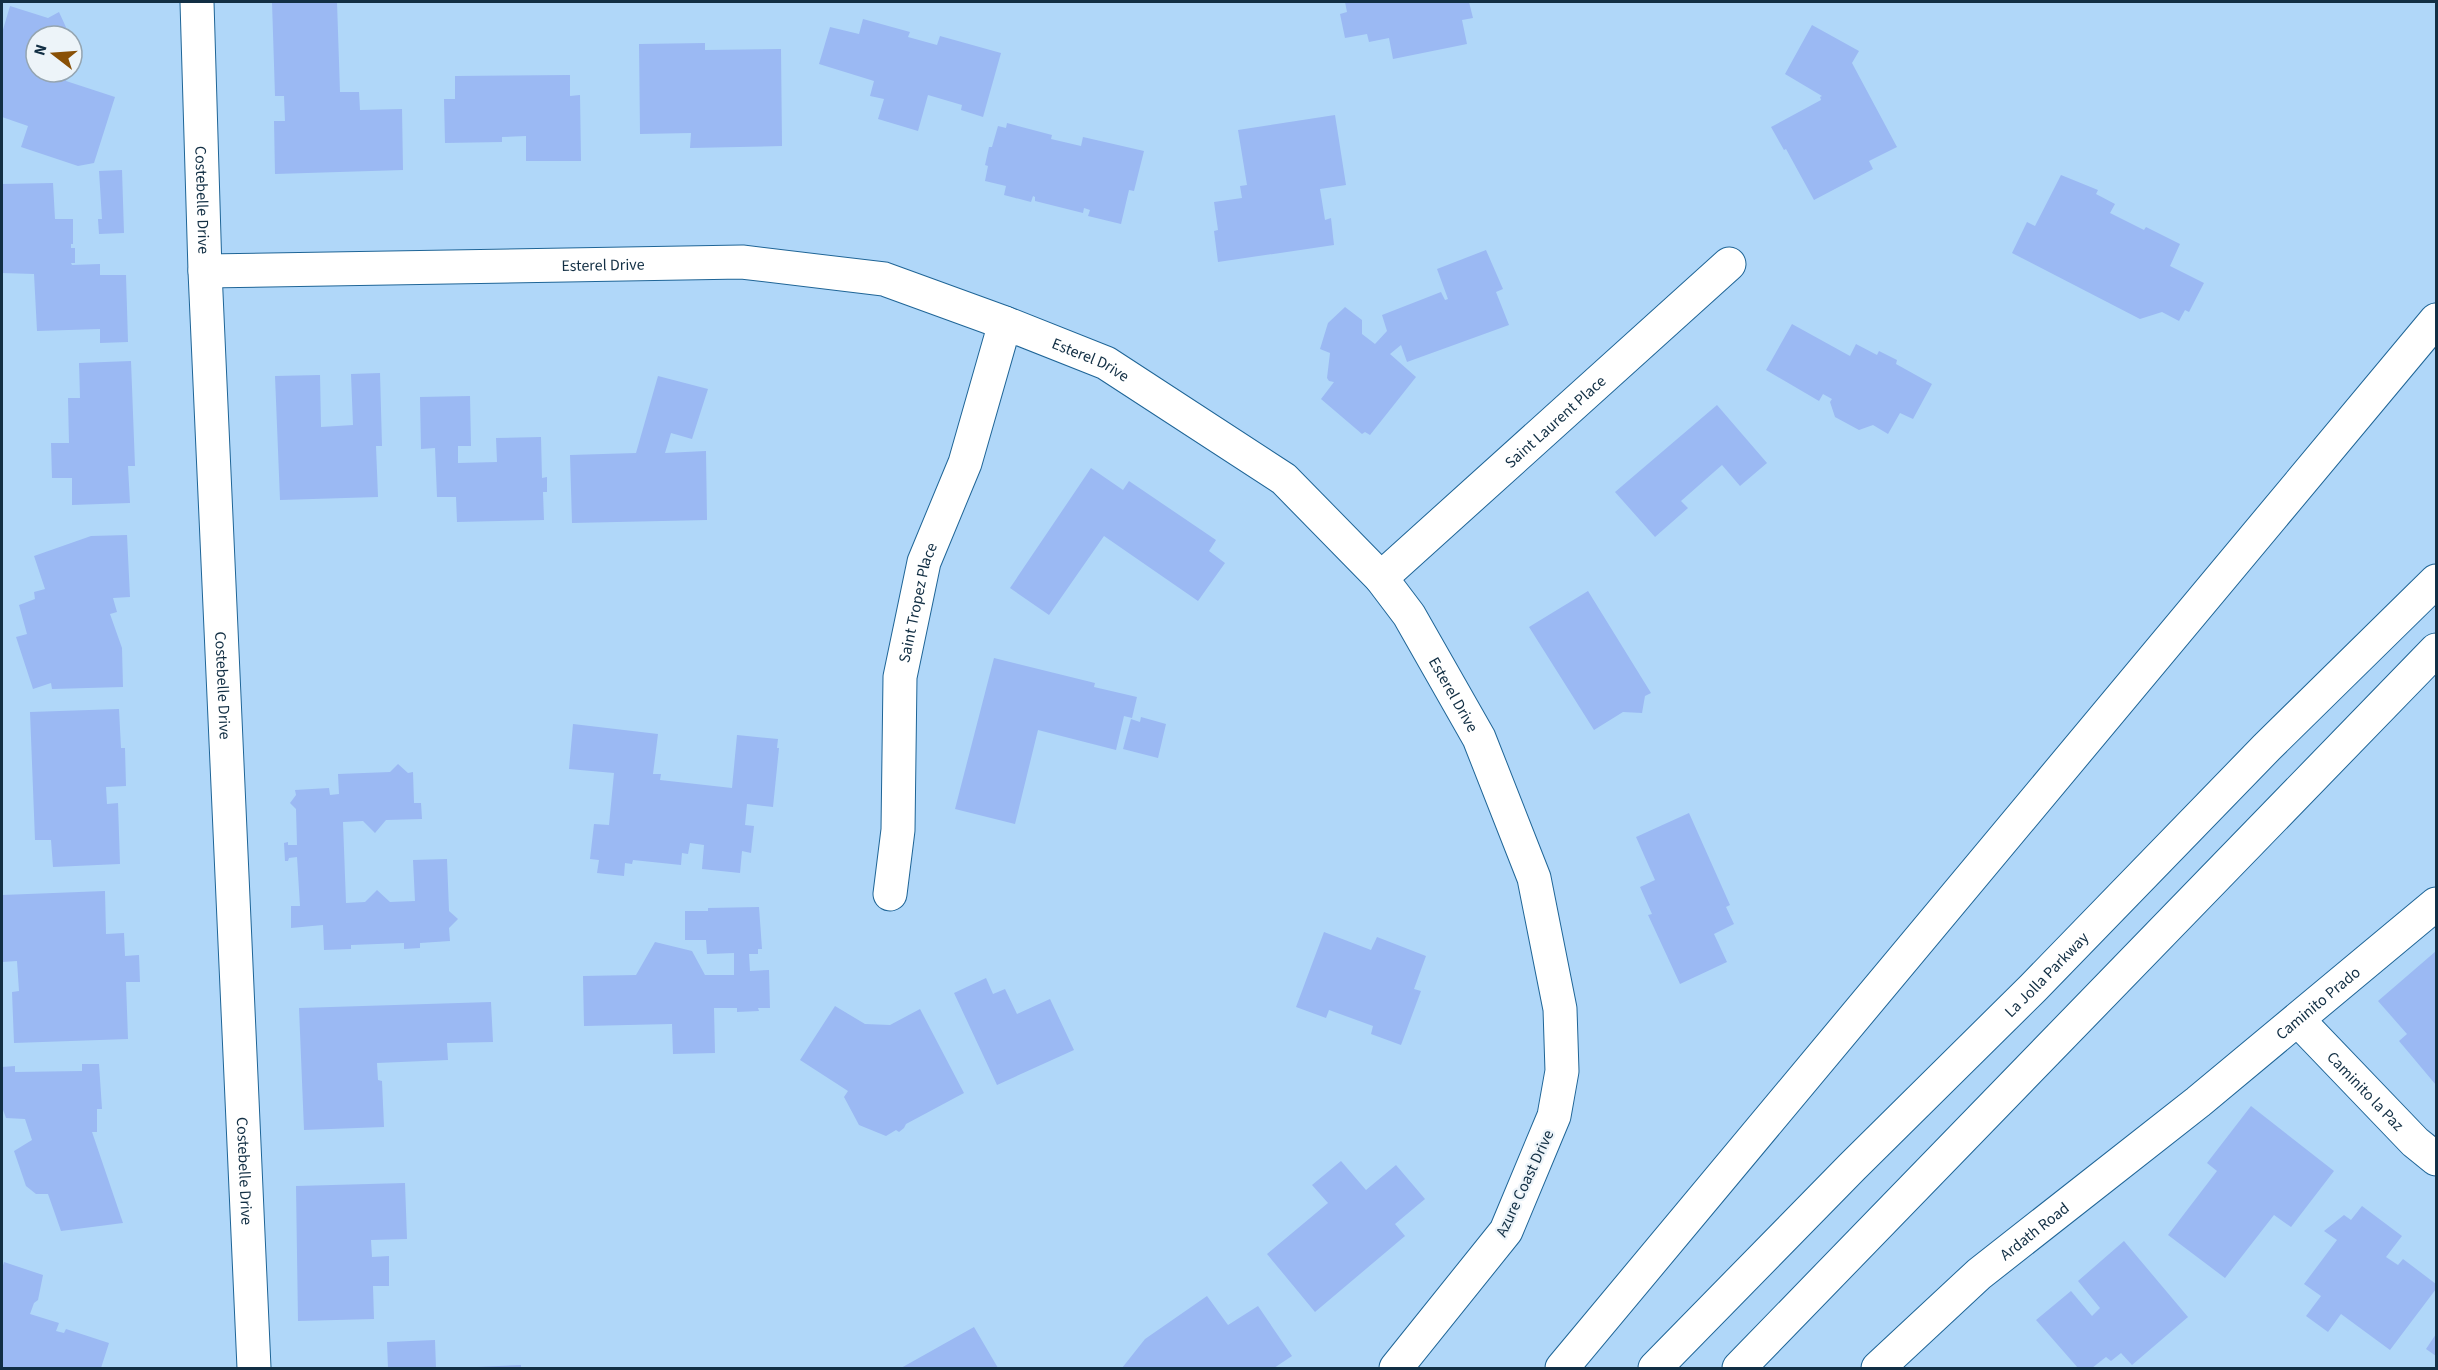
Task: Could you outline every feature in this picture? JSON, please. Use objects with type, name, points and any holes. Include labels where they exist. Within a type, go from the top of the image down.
[{"type":"main road","name":"Costebelle Drive","points":[[197,2],[205,272],[254,1368]]},
{"type":"main road","name":"Esterel Drive","points":[[205,272],[742,262],[884,279],[1106,363],[1284,479],[1381,578],[1409,615],[1479,738],[1534,878],[1560,1009],[1562,1071]]},
{"type":"main road","name":"Saint Laurent Place","points":[[1381,578],[1729,264]]},
{"type":"main road","points":[[1562,1368],[2436,320]]},
{"type":"main road","name":"Saint Tropez Place","points":[[890,894],[898,830],[900,677],[924,562],[965,463],[1005,323]]},
{"type":"main road","name":"La Jolla Parkway","points":[[1656,1368],[1852,1167],[2033,988],[2267,747],[2436,581]]},
{"type":"main road","points":[[1739,1368],[2436,650]]},
{"type":"main road","name":"Caminito Prado","points":[[2198,1102],[2436,904]]},
{"type":"main road","name":"Caminito la Paz","points":[[2298,1020],[2415,1142],[2436,1159]]},
{"type":"main road","name":"Azure Coast Drive","points":[[1396,1368],[1506,1231],[1554,1116],[1562,1071]]},
{"type":"main road","name":"Ardath Road","points":[[1878,1368],[1979,1274],[2198,1102]]},
{"type":"building","points":[[272,2],[337,2],[340,92],[359,92],[360,110],[402,109],[403,170],[275,174],[274,121],[285,121],[284,96],[275,96]]},
{"type":"building","points":[[1345,2],[1469,2],[1473,18],[1462,20],[1467,44],[1393,59],[1389,38],[1369,42],[1367,34],[1345,38],[1340,14],[1347,12]]},
{"type":"building","points":[[10,6],[48,18],[59,12],[64,24],[24,24],[24,84],[75,84],[115,97],[94,163],[78,166],[21,147],[28,126],[2,117],[2,33]]},
{"type":"building","points":[[863,19],[910,32],[908,37],[937,45],[940,36],[1001,53],[983,117],[961,110],[962,105],[928,95],[918,131],[878,119],[884,99],[870,96],[874,81],[819,64],[830,27],[859,34]]},
{"type":"building","points":[[1812,25],[1859,51],[1852,63],[1897,147],[1869,161],[1873,169],[1814,200],[1771,127],[1821,100],[1822,96],[1785,74]]},
{"type":"building","points":[[705,43],[705,50],[781,49],[782,146],[690,148],[691,133],[640,134],[639,44]]},
{"type":"building","points":[[570,75],[570,96],[580,95],[581,161],[526,161],[526,136],[502,137],[502,142],[445,143],[444,99],[455,99],[455,76]]},
{"type":"building","points":[[1335,115],[1346,185],[1320,189],[1325,220],[1331,218],[1334,245],[1218,262],[1214,231],[1218,230],[1214,202],[1242,198],[1240,186],[1247,185],[1238,130]]},
{"type":"building","points":[[1007,123],[1052,135],[1051,139],[1081,146],[1083,137],[1144,151],[1134,191],[1129,190],[1121,224],[1088,216],[1090,210],[1084,208],[1083,213],[1035,201],[1033,196],[1031,202],[1004,195],[1006,186],[985,181],[988,166],[985,165],[989,147],[992,147],[998,126],[1006,128]]},
{"type":"building","points":[[122,170],[124,233],[99,234],[98,219],[102,219],[99,171]]},
{"type":"building","points":[[2061,175],[2098,190],[2096,194],[2115,204],[2110,213],[2180,244],[2170,266],[2204,283],[2189,312],[2185,310],[2179,321],[2162,312],[2140,319],[2012,253],[2027,222],[2035,226]]},
{"type":"building","points":[[53,183],[55,219],[73,219],[71,248],[75,248],[75,263],[71,263],[72,265],[100,264],[100,275],[126,275],[128,342],[100,343],[100,329],[37,331],[34,274],[2,273],[2,184]]},
{"type":"building","points":[[1486,250],[1503,289],[1496,292],[1509,325],[1407,362],[1401,345],[1390,354],[1416,377],[1370,435],[1365,432],[1362,434],[1321,399],[1334,382],[1327,378],[1330,353],[1320,349],[1328,323],[1345,307],[1362,320],[1362,334],[1375,344],[1387,331],[1382,315],[1441,292],[1445,300],[1448,299],[1437,269]]},
{"type":"building","points":[[1792,324],[1850,356],[1856,344],[1877,355],[1879,351],[1897,360],[1896,364],[1932,384],[1913,419],[1900,413],[1888,434],[1873,425],[1859,430],[1835,417],[1830,402],[1832,399],[1823,394],[1819,401],[1766,370]]},
{"type":"building","points":[[131,361],[135,466],[128,466],[130,503],[72,505],[72,478],[52,478],[51,443],[69,443],[68,398],[80,398],[79,363]]},
{"type":"building","points":[[380,373],[382,446],[376,446],[378,497],[280,500],[275,376],[320,375],[321,427],[353,425],[351,374]]},
{"type":"building","points":[[658,376],[708,389],[692,439],[671,433],[665,453],[706,451],[707,520],[572,523],[570,455],[636,453]]},
{"type":"building","points":[[470,396],[471,446],[458,446],[458,463],[497,462],[496,438],[541,437],[542,478],[547,477],[547,492],[543,492],[544,520],[457,522],[456,497],[437,497],[435,448],[421,449],[420,397]]},
{"type":"building","points":[[1717,405],[1767,463],[1740,486],[1722,465],[1681,501],[1688,508],[1655,537],[1615,492]]},
{"type":"building","points":[[1091,468],[1123,490],[1129,481],[1216,540],[1209,551],[1225,563],[1198,601],[1104,536],[1049,615],[1010,588]]},
{"type":"building","points":[[127,535],[130,597],[113,598],[117,612],[110,614],[122,648],[123,687],[52,689],[51,683],[33,689],[16,637],[27,634],[19,605],[35,599],[34,592],[45,589],[34,556],[91,536]]},
{"type":"building","points":[[1588,591],[1651,693],[1645,696],[1642,713],[1623,712],[1594,730],[1529,627]]},
{"type":"building","points":[[994,658],[1095,683],[1094,687],[1137,697],[1132,718],[1124,716],[1116,750],[1038,730],[1015,824],[955,809]]},
{"type":"building","points":[[119,709],[121,748],[125,748],[126,786],[106,787],[107,804],[118,803],[120,864],[53,867],[51,840],[35,840],[30,712]]},
{"type":"building","points":[[1141,717],[1166,724],[1158,758],[1123,749],[1131,719],[1140,722]]},
{"type":"building","points":[[573,724],[658,734],[653,774],[661,774],[660,780],[732,788],[737,735],[778,739],[773,807],[747,804],[745,825],[754,826],[751,853],[742,851],[740,873],[702,869],[704,845],[690,843],[688,854],[682,853],[681,865],[633,860],[632,864],[625,863],[624,876],[597,873],[599,860],[590,859],[594,824],[609,825],[614,773],[569,769]]},
{"type":"building","points":[[398,764],[408,773],[413,772],[414,803],[421,803],[422,819],[386,820],[375,833],[363,821],[343,822],[346,903],[365,902],[377,890],[390,902],[415,901],[413,860],[447,859],[449,911],[458,919],[449,928],[450,941],[420,943],[420,948],[404,949],[404,943],[351,945],[351,949],[324,950],[323,925],[291,928],[291,906],[300,906],[297,857],[285,861],[284,843],[297,845],[296,809],[290,803],[296,795],[295,790],[329,788],[330,795],[339,794],[338,774],[390,772]]},
{"type":"building","points":[[1689,813],[1730,905],[1726,907],[1734,924],[1714,934],[1727,962],[1680,984],[1648,915],[1652,914],[1640,887],[1655,880],[1636,837]]},
{"type":"building","points":[[105,891],[106,934],[124,933],[125,956],[139,955],[140,982],[126,982],[128,1039],[14,1043],[12,992],[19,991],[17,961],[2,962],[2,895]]},
{"type":"building","points":[[759,907],[762,949],[758,949],[758,954],[749,954],[750,971],[769,970],[770,1008],[737,1012],[737,1008],[714,1008],[715,1053],[673,1054],[672,1024],[584,1026],[583,976],[636,975],[655,942],[692,951],[705,975],[734,975],[734,953],[707,954],[706,940],[685,940],[685,911]]},
{"type":"building","points":[[1324,932],[1371,950],[1377,937],[1426,956],[1414,989],[1421,991],[1401,1045],[1371,1034],[1373,1026],[1329,1010],[1326,1018],[1296,1007]]},
{"type":"building","points":[[2436,951],[2436,1085],[2399,1041],[2407,1034],[2378,1001]]},
{"type":"building","points":[[986,978],[993,994],[1005,989],[1017,1014],[1050,999],[1074,1050],[997,1085],[954,993]]},
{"type":"building","points":[[491,1002],[493,1042],[447,1043],[448,1060],[377,1063],[378,1080],[382,1081],[384,1127],[304,1130],[299,1008]]},
{"type":"building","points":[[835,1006],[865,1024],[890,1025],[920,1009],[964,1093],[906,1124],[899,1132],[896,1130],[886,1136],[859,1125],[844,1097],[848,1091],[800,1060]]},
{"type":"building","points":[[82,1064],[99,1064],[102,1109],[97,1109],[97,1132],[92,1132],[123,1223],[61,1231],[48,1194],[36,1194],[26,1186],[14,1151],[32,1140],[25,1119],[6,1118],[2,1107],[2,1067],[15,1066],[15,1072],[82,1071]]},
{"type":"building","points":[[2251,1106],[2334,1171],[2291,1227],[2274,1215],[2225,1278],[2168,1235],[2217,1171],[2207,1163]]},
{"type":"building","points":[[1341,1161],[1366,1190],[1396,1165],[1425,1199],[1395,1224],[1405,1236],[1315,1312],[1267,1254],[1328,1203],[1312,1185]]},
{"type":"building","points":[[405,1183],[407,1239],[371,1240],[372,1257],[389,1256],[389,1286],[373,1286],[374,1319],[298,1321],[296,1186]]},
{"type":"building","points":[[2362,1206],[2402,1236],[2386,1257],[2398,1265],[2403,1259],[2436,1284],[2436,1289],[2390,1350],[2341,1314],[2328,1332],[2306,1316],[2321,1296],[2304,1284],[2337,1240],[2324,1231],[2344,1215],[2351,1220]]},
{"type":"building","points":[[2124,1241],[2188,1317],[2132,1365],[2121,1353],[2111,1361],[2106,1357],[2092,1368],[2078,1368],[2036,1320],[2071,1291],[2092,1316],[2100,1308],[2078,1281]]},
{"type":"building","points":[[4,1262],[43,1275],[38,1300],[34,1303],[30,1314],[59,1323],[56,1331],[64,1333],[66,1329],[109,1343],[101,1368],[2,1368],[2,1269]]},
{"type":"building","points":[[1207,1296],[1228,1325],[1258,1306],[1292,1356],[1274,1368],[1122,1368],[1145,1339]]},
{"type":"building","points":[[974,1327],[998,1368],[901,1368]]},
{"type":"building","points":[[2436,1334],[2436,1356],[2426,1349]]},
{"type":"building","points":[[435,1340],[436,1368],[388,1368],[387,1342]]},
{"type":"building","points":[[521,1365],[521,1368],[477,1368],[477,1367]]}]
